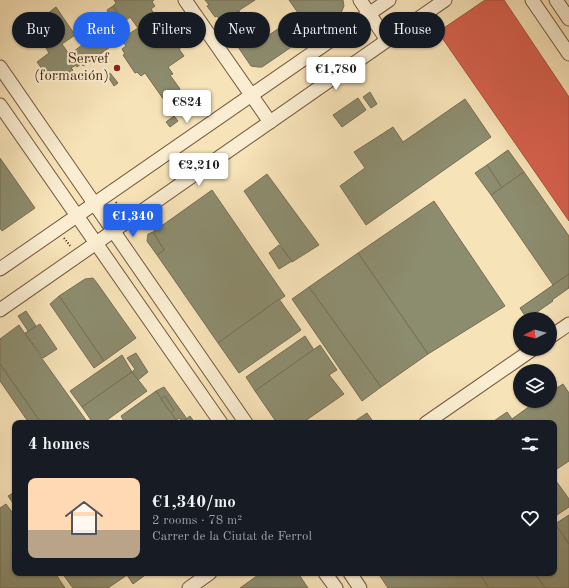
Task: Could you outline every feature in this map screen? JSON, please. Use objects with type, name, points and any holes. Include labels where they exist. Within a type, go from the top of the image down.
[{"type":"street","points":[[185,0],[270,122]]},
{"type":"street","points":[[360,0],[368,12]]},
{"type":"street","points":[[371,13],[388,0]]},
{"type":"street","points":[[428,12],[445,0]]},
{"type":"street","points":[[532,0],[569,54]]},
{"type":"street","points":[[556,0],[569,20]]},
{"type":"street","points":[[371,17],[379,28]]},
{"type":"street","points":[[0,310],[379,46]]},
{"type":"street","points":[[0,269],[319,48]]},
{"type":"street","points":[[0,67],[244,420]]},
{"type":"street","points":[[0,105],[219,420]]},
{"type":"street","points":[[557,332],[569,324]]},
{"type":"street","points":[[430,420],[523,356]]},
{"type":"street","points":[[189,588],[206,576]]},
{"type":"street","points":[[327,576],[336,588]]},
{"type":"street","points":[[352,576],[360,588]]},
{"type":"path","points":[[310,54],[330,81]]},
{"type":"path","points":[[110,193],[129,220]]},
{"type":"path","points":[[58,229],[78,256]]},
{"type":"building: Shops","points":[[485,0],[504,0],[569,97],[569,221],[445,42],[445,27]]},
{"type":"building: Industry","points":[[114,0],[154,0],[152,2],[155,6],[151,9],[153,12],[138,12],[138,28],[130,17],[130,12],[117,12],[113,6],[116,3]]},
{"type":"building: Industry","points":[[205,0],[255,0],[236,12],[214,12],[214,16],[207,6],[209,5]]},
{"type":"building: Industry","points":[[289,0],[343,0],[344,6],[341,12],[297,12]]},
{"type":"building: Industry","points":[[113,6],[117,12],[108,12],[107,10]]},
{"type":"building: Industry","points":[[56,7],[59,12],[50,12]]},
{"type":"building: Industry","points":[[65,20],[73,32],[73,36],[65,42]]},
{"type":"building: Industry","points":[[138,28],[138,48],[180,48],[179,49],[184,56],[168,67],[173,74],[170,75],[180,89],[164,100],[145,73],[141,76],[137,72],[135,73],[123,55],[125,54],[122,49],[130,48],[130,33]]},
{"type":"building: Industry","points":[[278,29],[278,48],[290,48],[262,67],[251,66],[239,48],[270,48],[270,34]]},
{"type":"building: Industry","points":[[46,48],[65,48],[76,65],[71,68],[73,70],[57,81],[49,70],[45,73],[37,62],[49,53]]},
{"type":"building: Industry","points":[[78,48],[109,48],[83,66],[82,63],[77,67],[69,55]]},
{"type":"building: Industry","points":[[110,73],[118,83],[114,86],[107,75]]},
{"type":"building: Industry","points":[[370,92],[377,104],[371,108],[363,97]]},
{"type":"building: Industry","points":[[358,98],[366,110],[342,127],[333,115]]},
{"type":"building: Industry","points":[[465,99],[491,137],[366,225],[340,186],[365,168],[354,152],[393,127],[403,142]]},
{"type":"building: Industry","points":[[174,116],[178,121],[170,127],[166,122]]},
{"type":"building: Industry","points":[[508,150],[524,172],[502,188],[487,165]]},
{"type":"building: Industry","points":[[0,158],[35,208],[2,231],[0,228]]},
{"type":"building: Industry","points":[[487,165],[502,188],[491,195],[475,173]]},
{"type":"building: Industry","points":[[524,172],[569,236],[569,274],[553,285],[491,195]]},
{"type":"building: Industry","points":[[267,174],[319,245],[292,262],[244,191]]},
{"type":"building: Industry","points":[[212,190],[285,296],[218,343],[157,255],[164,250],[153,232]]},
{"type":"building: Industry","points":[[434,201],[505,306],[428,354],[358,253]]},
{"type":"building: Industry","points":[[153,232],[164,250],[157,255],[147,241],[148,234]]},
{"type":"building: Industry","points":[[279,245],[292,261],[279,269],[269,253]]},
{"type":"building: Industry","points":[[358,253],[428,354],[381,387],[309,287]]},
{"type":"building: Industry","points":[[569,274],[569,288],[552,300],[553,301],[537,312],[523,312],[520,308]]},
{"type":"building: Industry","points":[[93,278],[136,338],[104,361],[59,296],[85,279]]},
{"type":"building: Industry","points":[[309,287],[381,387],[362,401],[292,299]]},
{"type":"building: Industry","points":[[59,296],[104,361],[94,368],[50,304]]},
{"type":"building: Industry","points":[[279,299],[301,330],[239,373],[218,343]]},
{"type":"building: Industry","points":[[26,311],[36,326],[28,331],[18,316]]},
{"type":"building: Industry","points":[[40,324],[57,349],[43,358],[25,333]]},
{"type":"building: Industry","points":[[19,325],[86,420],[39,420],[0,364],[0,339]]},
{"type":"building: Industry","points":[[305,336],[314,350],[255,391],[246,377]]},
{"type":"building: Industry","points":[[320,345],[337,370],[329,375],[344,394],[306,420],[275,420],[255,391]]},
{"type":"building: Industry","points":[[136,353],[148,372],[138,380],[132,372],[135,369],[127,358]]},
{"type":"building: Industry","points":[[122,355],[132,372],[82,407],[70,391]]},
{"type":"building: Industry","points":[[0,364],[39,420],[27,420],[0,381]]},
{"type":"building: Industry","points":[[132,372],[147,391],[107,420],[91,420],[82,407]]},
{"type":"building: Industry","points":[[563,384],[569,393],[569,461],[557,469],[557,420],[512,419],[527,408],[557,408],[557,388]]},
{"type":"building: Industry","points":[[164,387],[187,419],[181,420],[180,418],[176,420],[171,413],[174,410],[165,396],[161,399],[156,391]]},
{"type":"building: Industry","points":[[156,391],[176,420],[123,420],[121,416]]},
{"type":"building: Industry","points":[[165,396],[174,410],[171,413],[161,399]]},
{"type":"building: Industry","points":[[507,412],[513,420],[495,420]]},
{"type":"building: Industry","points":[[367,413],[372,420],[356,420]]},
{"type":"building: Industry","points":[[190,416],[193,420],[185,420]]},
{"type":"building: Industry","points":[[557,482],[569,499],[569,507],[557,515]]},
{"type":"building: Industry","points":[[12,494],[12,502],[8,496]]},
{"type":"building: Industry","points":[[6,504],[12,512],[12,576],[57,576],[65,588],[0,588],[0,508]]},
{"type":"building: Industry","points":[[569,515],[569,544],[557,527],[557,523]]},
{"type":"building: Industry","points":[[557,527],[569,544],[569,588],[545,588],[537,576],[557,576]]},
{"type":"building: Industry","points":[[64,576],[126,576],[108,588],[73,588]]},
{"type":"building: Industry","points":[[128,576],[144,576],[133,584]]},
{"type":"building: Industry","points":[[257,576],[300,576],[308,588],[240,588]]},
{"type":"building: Industry","points":[[380,576],[481,576],[489,588],[388,588]]},
{"type":"building: Industry","points":[[481,576],[536,576],[545,588],[489,588]]},
{"type":"place","name":"Servef (formación)","points":[[117,68]]}]
